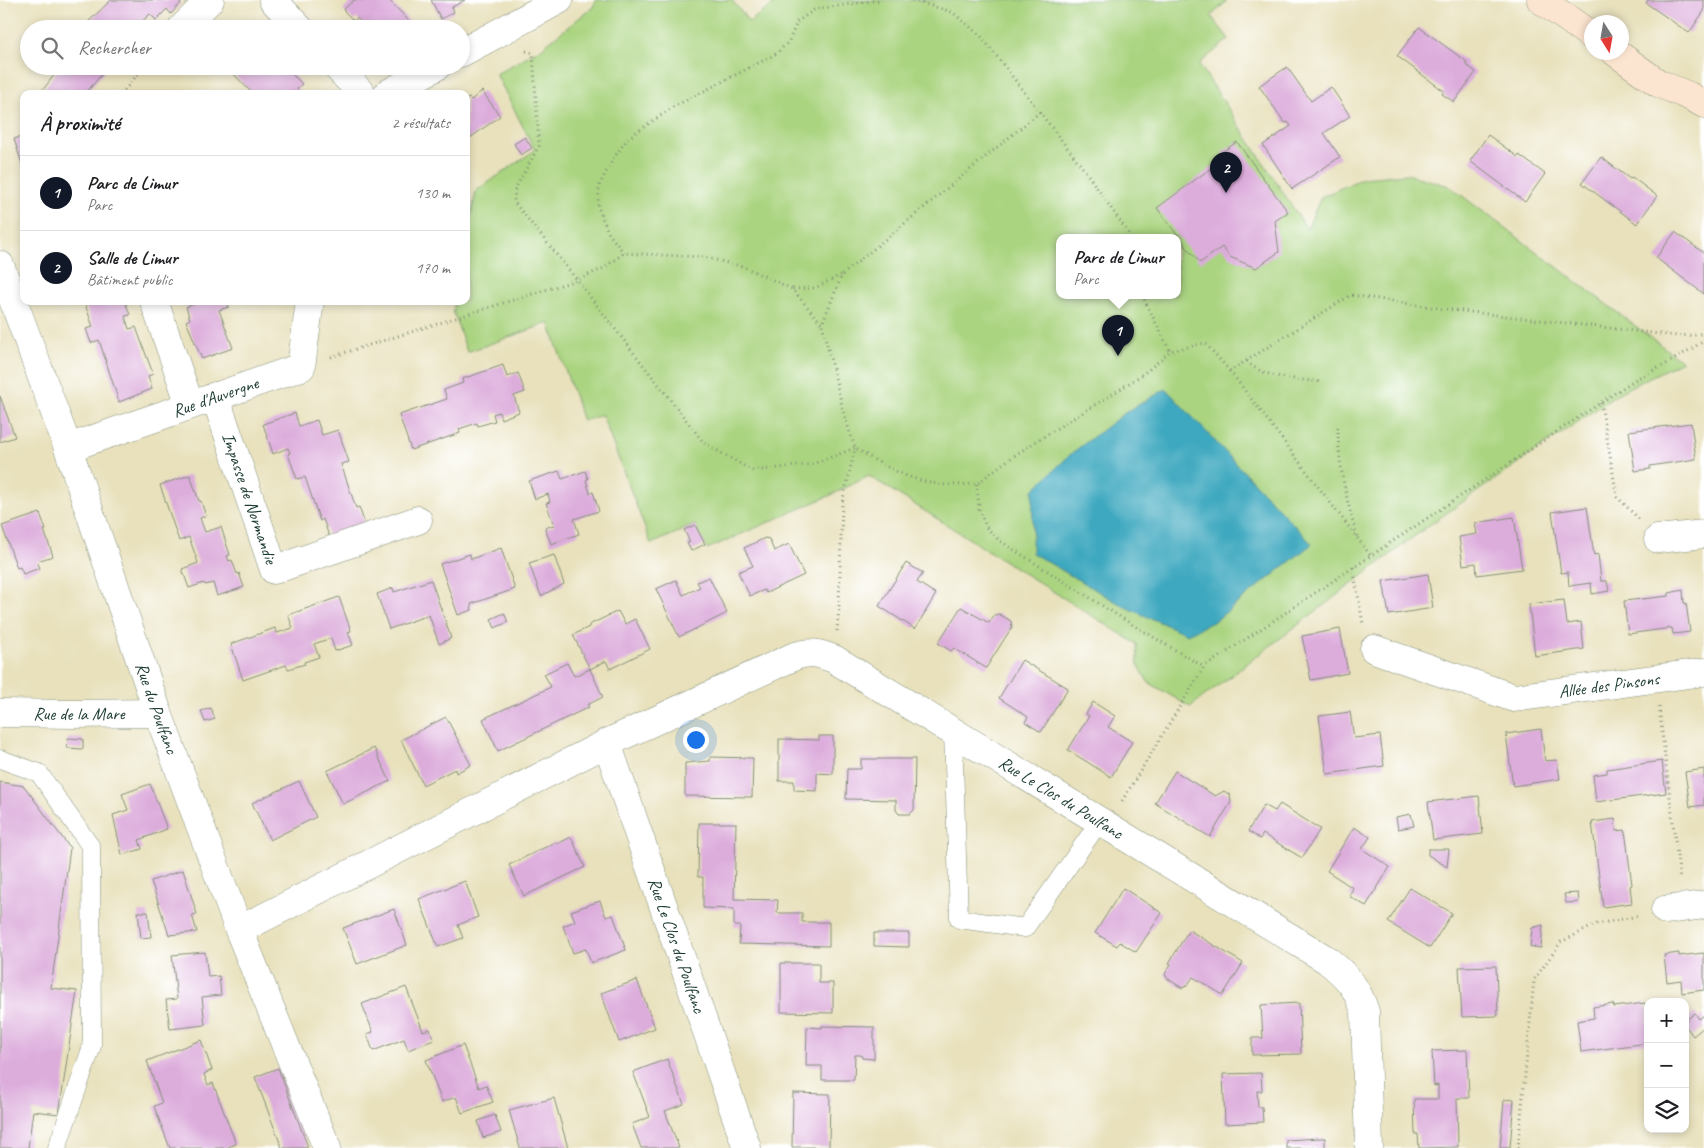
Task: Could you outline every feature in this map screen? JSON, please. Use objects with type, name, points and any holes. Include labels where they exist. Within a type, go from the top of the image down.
[{"type":"street","points":[[190,20],[210,0]]},
{"type":"street","points":[[273,0],[292,20]]},
{"type":"street","points":[[470,48],[559,0]]},
{"type":"street","points":[[1542,0],[1584,30]]},
{"type":"street","points":[[1626,60],[1658,83],[1704,104]]},
{"type":"street","points":[[344,75],[358,90]]},
{"type":"street","points":[[394,90],[421,75]]},
{"type":"street","name":"Rue du Poulfanc","points":[[0,264],[68,448],[158,713],[239,930],[327,1148]]},
{"type":"street","points":[[156,305],[202,401]]},
{"type":"street","points":[[301,367],[309,305]]},
{"type":"street","name":"Rue d'Auvergne","points":[[68,448],[301,367]]},
{"type":"street","name":"Impasse de Normandie","points":[[202,401],[274,570],[418,520]]},
{"type":"street","points":[[1658,539],[1704,534]]},
{"type":"street","name":"Allée des Pinsons","points":[[1374,649],[1514,698],[1704,672]]},
{"type":"street","name":"Rue Le Clos du Poulfanc","points":[[239,930],[608,743],[795,656],[805,653],[817,653],[834,659],[1327,960],[1351,982],[1360,996],[1365,1011],[1369,1148]]},
{"type":"street","name":"Rue de la Mare","points":[[0,713],[158,713]]},
{"type":"street","name":"Rue Le Clos du Poulfanc","points":[[608,743],[746,1148]]},
{"type":"lane","points":[[953,731],[959,919],[1025,928],[1103,823]]},
{"type":"lane","points":[[0,759],[39,773],[91,847],[92,1046],[57,1148]]},
{"type":"path","points":[[624,253],[609,234],[598,206],[599,186],[613,159],[628,138],[673,106],[776,54],[789,41],[797,22],[815,9],[881,0]]},
{"type":"path","points":[[912,0],[952,12],[981,36],[1086,172],[1129,234]]},
{"type":"path","points":[[503,30],[514,49],[533,53],[534,62],[539,146],[515,189],[514,202],[704,443],[753,471],[813,464],[855,448]]},
{"type":"path","points":[[124,90],[137,75]]},
{"type":"path","points":[[792,289],[815,288],[842,275],[1040,112]]},
{"type":"path","points":[[301,367],[577,280],[604,268],[624,253],[704,257],[744,268],[792,289],[822,324],[844,414],[855,448],[842,503],[839,608],[834,659]]},
{"type":"path","points":[[822,324],[842,275]]},
{"type":"path","points":[[1230,371],[1351,295],[1445,309],[1667,335],[1695,335],[1704,333]]},
{"type":"path","points":[[1144,299],[1170,351]]},
{"type":"path","points":[[1103,823],[1204,667],[1636,379],[1668,363],[1704,341]]},
{"type":"path","points":[[855,448],[889,469],[913,478],[938,484],[977,484],[1024,449],[1146,372],[1170,351],[1205,343],[1230,371],[1371,556]]},
{"type":"path","points":[[1247,361],[1250,365],[1267,374],[1322,382]]},
{"type":"path","points":[[1601,403],[1617,497],[1658,539]]},
{"type":"path","points":[[1338,427],[1338,451],[1345,494],[1358,540]]},
{"type":"path","points":[[977,484],[979,510],[986,527],[1000,541],[1133,625],[1204,667]]},
{"type":"path","points":[[1353,568],[1366,638],[1374,649]]},
{"type":"path","points":[[1518,1148],[1534,980],[1561,942],[1597,924],[1684,908],[1655,679]]},
{"type":"green space","points":[[596,0],[732,0],[749,22],[780,0],[1225,0],[1226,2],[1211,16],[1229,39],[1199,64],[1307,229],[1321,197],[1363,178],[1407,174],[1449,186],[1682,361],[1622,391],[1428,526],[1190,707],[1148,682],[1138,664],[1137,644],[869,476],[829,496],[707,549],[695,525],[651,544],[602,415],[583,421],[549,323],[467,352],[453,311],[454,305],[470,305],[470,221],[476,191],[535,150],[496,74],[540,49],[593,7]]},
{"type":"water","points":[[1166,389],[1312,544],[1215,621],[1187,634],[1125,607],[1032,553],[1033,490],[1072,453],[1126,412]]},
{"type":"building","points":[[111,0],[178,0],[181,3],[171,14],[167,9],[156,20],[150,14],[144,20],[90,20]]},
{"type":"building","points":[[354,0],[389,0],[408,20],[359,20],[357,18],[353,20],[343,10]]},
{"type":"building","points":[[431,0],[465,0],[452,7],[454,12],[441,19]]},
{"type":"building","points":[[1648,0],[1704,0],[1704,11],[1689,33],[1646,3]]},
{"type":"building","points":[[1419,27],[1467,62],[1465,64],[1476,72],[1454,102],[1442,94],[1444,91],[1397,56]]},
{"type":"building","points":[[1287,67],[1311,101],[1331,87],[1350,116],[1324,133],[1340,157],[1292,189],[1263,145],[1291,126],[1288,122],[1285,123],[1259,86]]},
{"type":"building","points":[[54,75],[101,75],[88,90],[43,90]]},
{"type":"building","points":[[235,75],[293,75],[302,84],[298,90],[249,90]]},
{"type":"building","points":[[482,91],[500,116],[470,138],[470,99]]},
{"type":"building","points":[[1488,135],[1545,174],[1525,202],[1470,161]]},
{"type":"building","points":[[20,137],[20,158],[14,139]]},
{"type":"building","points":[[525,137],[532,148],[521,155],[514,144]]},
{"type":"building","points":[[1237,142],[1288,212],[1275,221],[1279,252],[1256,268],[1230,257],[1222,247],[1200,263],[1181,240],[1181,234],[1177,234],[1157,208],[1226,157],[1222,152]]},
{"type":"building","points":[[1601,157],[1657,196],[1637,224],[1582,183]]},
{"type":"building","points":[[1675,232],[1704,253],[1704,294],[1656,258]]},
{"type":"building","points":[[85,305],[126,305],[130,315],[125,316],[129,329],[136,327],[153,374],[148,376],[152,389],[119,402],[99,340],[91,343],[86,329],[93,327]]},
{"type":"building","points":[[191,305],[228,305],[229,307],[219,310],[233,348],[202,359],[186,321],[190,319],[186,307]]},
{"type":"building","points":[[503,365],[507,377],[518,373],[525,392],[514,396],[519,412],[501,419],[499,412],[493,414],[495,421],[478,426],[477,423],[459,429],[460,433],[411,450],[399,415],[447,399],[444,390],[463,383],[462,379]]},
{"type":"building","points":[[0,396],[15,437],[0,442]]},
{"type":"building","points":[[295,413],[299,426],[317,420],[322,435],[338,430],[349,462],[341,464],[356,508],[359,507],[366,527],[330,539],[323,519],[320,521],[305,477],[297,479],[288,454],[290,453],[288,448],[273,454],[263,424]]},
{"type":"building","points":[[1691,423],[1696,459],[1650,466],[1650,469],[1635,471],[1629,431]]},
{"type":"building","points":[[559,471],[562,479],[585,471],[590,493],[593,492],[599,511],[574,519],[579,534],[551,544],[545,528],[554,525],[546,503],[550,502],[548,494],[535,499],[529,481]]},
{"type":"building","points":[[190,475],[206,516],[200,518],[205,532],[221,527],[230,555],[227,556],[229,561],[232,560],[244,587],[217,596],[213,583],[205,585],[204,583],[189,588],[182,569],[198,563],[189,537],[179,541],[160,485]]},
{"type":"building","points":[[1587,507],[1594,555],[1598,554],[1601,581],[1607,581],[1609,591],[1592,594],[1591,583],[1569,586],[1568,572],[1561,573],[1552,512]]},
{"type":"building","points":[[40,513],[53,556],[37,561],[40,568],[23,574],[20,567],[17,568],[2,526]]},
{"type":"building","points":[[1514,517],[1522,569],[1477,575],[1476,563],[1463,565],[1459,537],[1477,534],[1475,523]]},
{"type":"building","points":[[695,525],[705,544],[691,551],[687,543],[690,542],[684,530]]},
{"type":"building","points":[[765,538],[769,539],[774,551],[789,544],[804,575],[766,593],[764,590],[750,596],[738,572],[753,566],[744,548]]},
{"type":"building","points":[[501,548],[515,589],[471,604],[472,610],[458,615],[440,564],[470,554],[471,559]]},
{"type":"building","points":[[554,555],[564,584],[541,596],[529,563]]},
{"type":"building","points":[[906,563],[923,573],[917,582],[936,594],[915,629],[879,606]]},
{"type":"building","points":[[1428,574],[1433,608],[1389,615],[1383,581]]},
{"type":"building","points":[[709,577],[727,613],[679,637],[656,589],[676,580],[683,595],[700,587],[697,582]]},
{"type":"building","points":[[431,580],[451,638],[439,644],[429,615],[389,629],[377,594],[393,588],[394,592]]},
{"type":"building","points":[[1683,590],[1690,632],[1673,634],[1672,628],[1628,634],[1624,601],[1669,596],[1669,593]]},
{"type":"building","points":[[339,597],[351,631],[348,632],[353,645],[335,651],[331,638],[314,644],[319,657],[304,662],[305,664],[288,669],[286,665],[243,680],[231,644],[275,628],[277,633],[293,628],[288,615]]},
{"type":"building","points":[[1564,600],[1567,624],[1581,622],[1584,649],[1535,656],[1529,604]]},
{"type":"building","points":[[961,607],[989,623],[994,615],[999,614],[1011,621],[1012,627],[986,668],[954,648],[951,651],[938,643]]},
{"type":"building","points":[[618,611],[625,624],[635,619],[650,649],[610,669],[606,661],[590,669],[573,635]]},
{"type":"building","points":[[504,613],[508,622],[495,628],[491,619]]},
{"type":"building","points":[[1340,629],[1348,673],[1311,680],[1302,636]]},
{"type":"building","points":[[1022,660],[1068,688],[1041,732],[1025,722],[1028,717],[999,698]]},
{"type":"building","points":[[567,663],[574,676],[590,669],[603,697],[587,705],[589,707],[498,751],[483,719],[551,687],[544,674]]},
{"type":"building","points":[[1093,702],[1115,716],[1108,727],[1132,742],[1111,777],[1068,750],[1089,716],[1086,714]]},
{"type":"building","points":[[211,708],[215,719],[205,722],[201,711]]},
{"type":"building","points":[[1350,712],[1354,738],[1380,735],[1384,766],[1327,774],[1319,716]]},
{"type":"building","points":[[446,717],[471,765],[456,773],[455,769],[423,785],[401,740]]},
{"type":"building","points":[[1541,729],[1545,761],[1557,760],[1560,779],[1513,786],[1506,734]]},
{"type":"building","points":[[819,736],[833,736],[833,774],[817,773],[817,791],[794,790],[794,781],[779,781],[779,739],[819,740]]},
{"type":"building","points":[[68,738],[83,739],[83,749],[67,748]]},
{"type":"building","points":[[374,748],[390,781],[343,804],[327,771]]},
{"type":"building","points":[[710,757],[753,758],[752,797],[685,796],[685,763],[710,761]]},
{"type":"building","points":[[861,759],[915,759],[914,810],[910,814],[899,814],[896,810],[896,800],[846,799],[847,769],[861,769]]},
{"type":"building","points":[[1662,761],[1666,793],[1596,802],[1593,775],[1607,773],[1607,769]]},
{"type":"building","points":[[1704,769],[1704,805],[1690,807],[1685,772]]},
{"type":"building","points":[[1175,771],[1215,796],[1224,791],[1230,795],[1231,802],[1210,837],[1155,803]]},
{"type":"building","points":[[299,781],[316,817],[270,840],[252,803]]},
{"type":"building","points":[[0,782],[24,786],[70,848],[51,988],[77,991],[59,1114],[33,1111],[28,1148],[0,1148]]},
{"type":"building","points":[[150,784],[167,829],[139,840],[142,849],[122,855],[113,815],[128,810],[122,794]]},
{"type":"building","points":[[1479,796],[1483,834],[1433,840],[1428,802]]},
{"type":"building","points":[[1280,804],[1320,829],[1302,858],[1263,834],[1260,839],[1248,831],[1264,805],[1275,811]]},
{"type":"building","points":[[1411,814],[1414,826],[1398,829],[1396,817]]},
{"type":"building","points":[[1615,819],[1616,831],[1625,830],[1632,885],[1630,886],[1632,903],[1603,907],[1592,822]]},
{"type":"building","points":[[699,823],[736,823],[734,899],[778,900],[777,913],[802,913],[802,922],[829,922],[829,946],[739,944],[740,926],[734,926],[734,909],[703,908],[703,877],[698,877]]},
{"type":"building","points":[[1354,827],[1370,837],[1362,849],[1390,867],[1366,906],[1349,896],[1353,888],[1327,871]]},
{"type":"building","points":[[571,837],[585,867],[524,896],[509,865],[556,842],[557,844]]},
{"type":"building","points":[[1428,849],[1449,849],[1447,867],[1428,855]]},
{"type":"building","points":[[183,870],[197,914],[192,915],[197,932],[169,935],[151,881]]},
{"type":"building","points":[[465,881],[478,917],[458,925],[463,938],[438,947],[419,899]]},
{"type":"building","points":[[1123,888],[1162,913],[1136,952],[1120,942],[1117,946],[1095,933]]},
{"type":"building","points":[[1410,888],[1452,913],[1430,948],[1388,922]]},
{"type":"building","points":[[1578,893],[1579,902],[1566,903],[1564,894]]},
{"type":"building","points":[[600,901],[606,917],[613,915],[626,950],[591,963],[586,949],[573,953],[563,926],[575,921],[571,911]]},
{"type":"building","points":[[394,909],[407,945],[357,964],[343,928]]},
{"type":"building","points":[[138,912],[148,912],[151,937],[141,938]]},
{"type":"building","points":[[1543,925],[1541,948],[1530,947],[1532,928]]},
{"type":"building","points":[[1189,930],[1243,963],[1223,995],[1193,977],[1187,986],[1182,988],[1167,978],[1165,974],[1171,964],[1169,963]]},
{"type":"building","points":[[874,933],[909,933],[909,947],[874,946]]},
{"type":"building","points":[[205,952],[208,977],[219,976],[221,995],[202,997],[205,1025],[170,1029],[166,1000],[177,999],[172,955]]},
{"type":"building","points":[[1679,953],[1679,956],[1704,953],[1704,990],[1682,993],[1681,980],[1667,982],[1664,955]]},
{"type":"building","points":[[781,963],[819,963],[819,983],[833,983],[833,1013],[781,1012]]},
{"type":"building","points":[[1496,966],[1498,1016],[1462,1017],[1459,967]]},
{"type":"building","points":[[637,980],[655,1028],[619,1042],[601,993]]},
{"type":"building","points":[[406,987],[423,1031],[430,1029],[434,1040],[408,1050],[404,1039],[373,1051],[367,1034],[373,1032],[362,1004]]},
{"type":"building","points":[[1299,1003],[1301,1054],[1252,1055],[1252,1038],[1263,1038],[1261,1005]]},
{"type":"building","points":[[1644,1003],[1644,1044],[1581,1052],[1577,1021],[1594,1018],[1593,1007],[1613,1004],[1614,1007]]},
{"type":"building","points":[[1695,1013],[1699,1019],[1704,1015],[1704,1027],[1693,1036],[1689,1030],[1689,1018]]},
{"type":"building","points":[[822,1026],[874,1027],[874,1059],[855,1055],[854,1080],[822,1080],[822,1066],[806,1066],[807,1027],[822,1028]]},
{"type":"building","points":[[201,1040],[212,1070],[204,1074],[208,1085],[213,1083],[236,1144],[226,1148],[170,1148],[154,1106],[162,1103],[147,1061]]},
{"type":"building","points":[[463,1045],[479,1088],[486,1085],[493,1102],[462,1113],[456,1097],[442,1102],[426,1060]]},
{"type":"building","points":[[1467,1050],[1469,1098],[1457,1098],[1458,1147],[1419,1148],[1418,1134],[1415,1134],[1414,1099],[1438,1099],[1438,1085],[1434,1086],[1432,1051]]},
{"type":"building","points":[[667,1059],[684,1104],[665,1111],[679,1148],[641,1148],[632,1124],[650,1117],[633,1072]]},
{"type":"building","points":[[278,1068],[308,1147],[282,1148],[255,1077]]},
{"type":"building","points":[[1261,1073],[1262,1091],[1257,1091],[1258,1107],[1262,1107],[1263,1122],[1225,1124],[1223,1074]]},
{"type":"building","points":[[793,1093],[830,1094],[829,1147],[792,1147]]},
{"type":"building","points":[[554,1098],[568,1148],[520,1148],[509,1110]]},
{"type":"building","points":[[1514,1099],[1510,1148],[1500,1148],[1504,1100]]},
{"type":"building","points":[[495,1115],[501,1132],[483,1138],[478,1121]]},
{"type":"building","points":[[1325,1138],[1325,1148],[1286,1148],[1286,1140]]},
{"type":"place","name":"Salle de Limur","points":[[1226,193]]},
{"type":"place","name":"Parc de Limur","points":[[1118,356]]}]
